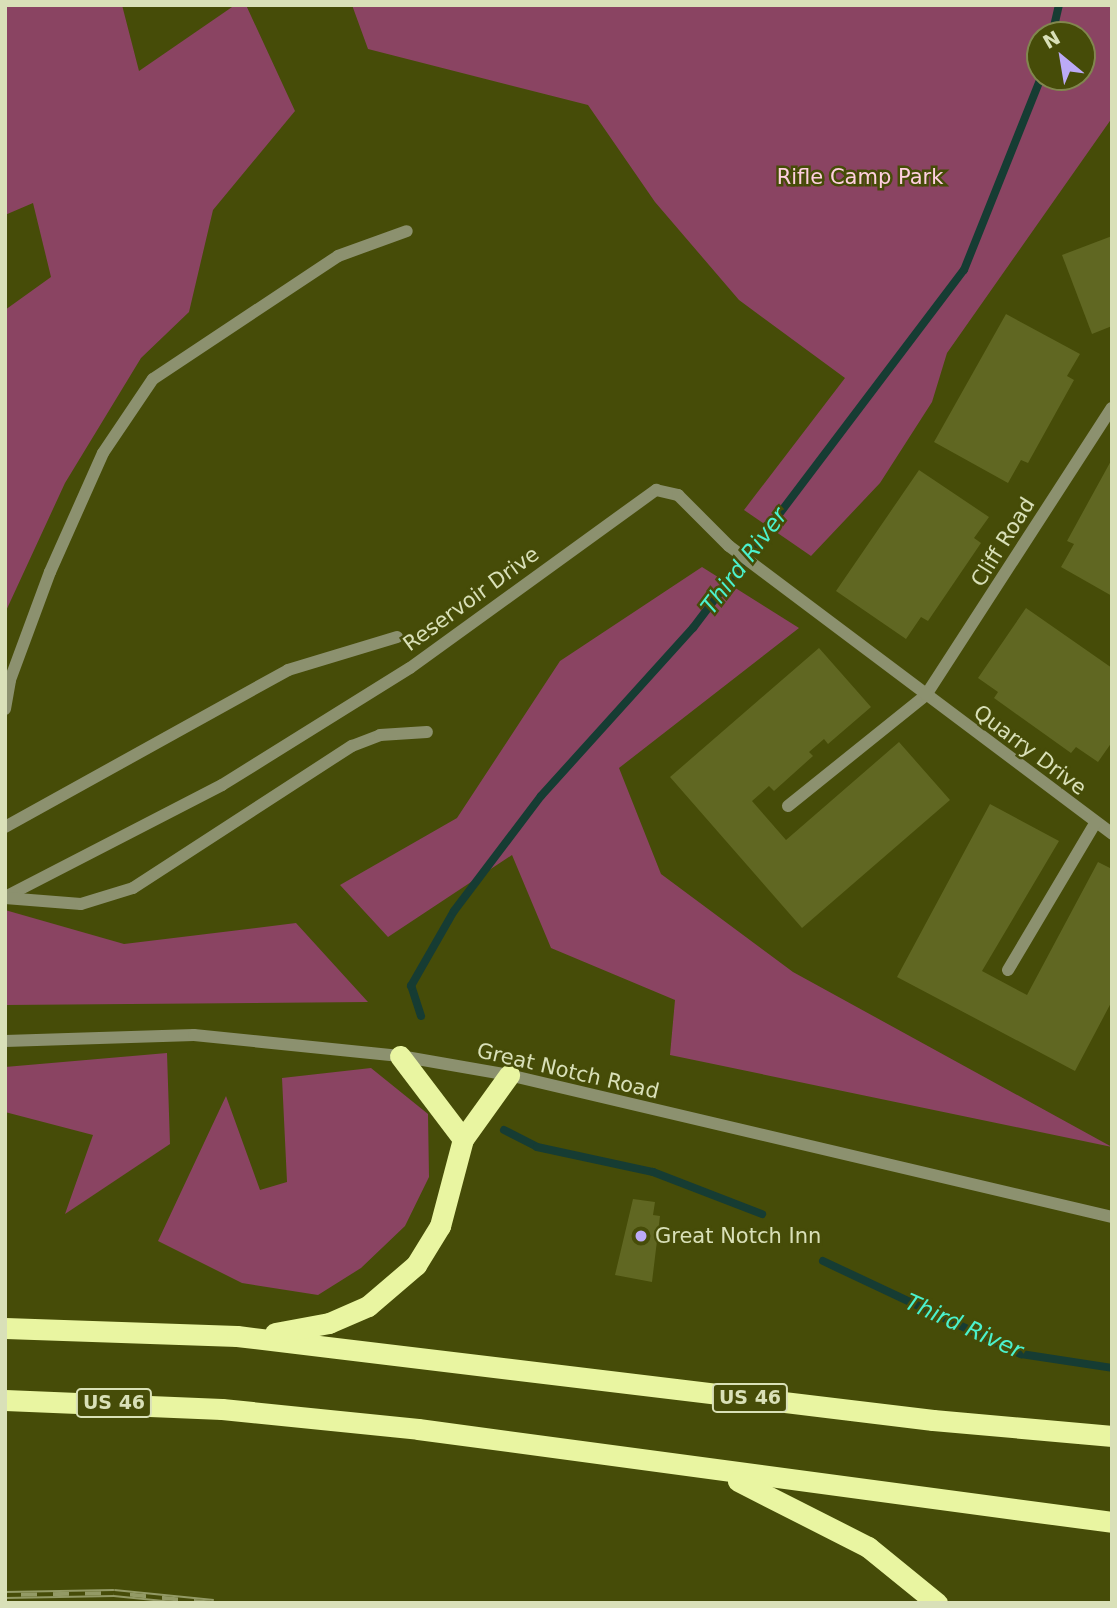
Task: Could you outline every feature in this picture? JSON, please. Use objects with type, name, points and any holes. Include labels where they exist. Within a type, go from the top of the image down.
[{"type":"highway","points":[[400,1056],[463,1139]]},
{"type":"highway","points":[[237,1336],[329,1323],[368,1306],[416,1265],[440,1226],[463,1139],[509,1075]]},
{"type":"highway","name":"US 46","points":[[5,1328],[237,1336],[933,1420],[1112,1436]]},
{"type":"highway","name":"US 46","points":[[5,1400],[288,1416],[520,1442],[726,1475],[1112,1522]]},
{"type":"highway","points":[[726,1475],[868,1546],[937,1603]]},
{"type":"street","points":[[5,709],[19,656],[87,488],[153,379],[338,256],[407,231]]},
{"type":"street","name":"Cliff Road","points":[[788,806],[926,695],[1112,408]]},
{"type":"street","name":"Reservoir Drive","points":[[5,897],[222,785],[398,676],[656,490],[678,495],[729,546],[926,695]]},
{"type":"street","points":[[5,827],[288,670],[397,637]]},
{"type":"street","name":"Quarry Drive","points":[[926,695],[1112,834]]},
{"type":"street","points":[[5,897],[81,904],[124,892],[352,746],[380,735],[427,732]]},
{"type":"street","points":[[1008,970],[1096,822]]},
{"type":"street","name":"Great Notch Road","points":[[5,1041],[194,1035],[400,1056],[509,1075],[1112,1217]]},
{"type":"green space","points":[[5,5],[122,5],[139,71],[235,5],[246,5],[295,111],[213,210],[189,312],[141,358],[65,483],[5,613],[5,310],[51,277],[33,203],[5,215]]},
{"type":"green space","name":"Rifle Camp Park","points":[[352,5],[1112,5],[1112,118],[947,353],[932,402],[880,483],[811,556],[744,510],[845,378],[739,300],[655,202],[588,105],[368,49]]},
{"type":"green space","points":[[702,567],[799,628],[619,768],[661,874],[793,972],[1112,1147],[670,1055],[675,1000],[551,948],[512,855],[388,937],[340,885],[457,818],[560,661]]},
{"type":"green space","points":[[5,910],[124,944],[296,923],[368,1002],[5,1005]]},
{"type":"green space","points":[[167,1053],[170,1144],[65,1214],[93,1135],[5,1112],[5,1067]]},
{"type":"green space","points":[[371,1068],[428,1114],[429,1177],[405,1226],[361,1268],[318,1295],[242,1283],[158,1241],[226,1096],[260,1190],[287,1182],[282,1078]]},
{"type":"building","points":[[1112,236],[1112,326],[1092,334],[1062,255]]},
{"type":"building","points":[[1006,314],[1080,354],[1067,376],[1074,380],[1028,463],[1021,460],[1008,483],[934,442]]},
{"type":"building","points":[[1112,459],[1112,596],[1061,567],[1074,544],[1067,541]]},
{"type":"building","points":[[919,470],[989,517],[974,538],[981,543],[928,621],[921,617],[906,639],[836,591]]},
{"type":"building","points":[[1026,608],[1112,668],[1112,742],[1098,762],[1076,747],[1071,753],[994,698],[998,692],[978,678]]},
{"type":"building","points":[[819,648],[871,707],[828,744],[824,739],[809,752],[813,756],[774,791],[769,786],[752,801],[786,840],[899,742],[950,800],[802,928],[670,777]]},
{"type":"building","points":[[990,804],[1059,841],[982,971],[1027,995],[1098,862],[1112,869],[1112,1001],[1075,1071],[897,977]]},
{"type":"building","name":"Great Notch Inn","points":[[633,1199],[655,1202],[653,1215],[660,1216],[652,1282],[615,1275]]},
{"type":"waterway","name":"Third River","points":[[1055,21],[1059,5]]},
{"type":"waterway","name":"Third River","points":[[421,1016],[411,986],[454,911],[541,796],[693,628],[964,270],[1035,91]]},
{"type":"waterway","name":"Third River","points":[[504,1130],[537,1147],[653,1172],[762,1214]]},
{"type":"waterway","name":"Third River","points":[[823,1261],[1021,1354],[1112,1368]]},
{"type":"railway","points":[[5,1595],[114,1593],[214,1603]]},
{"type":"place","name":"Great Notch Inn","points":[[641,1236]]}]
